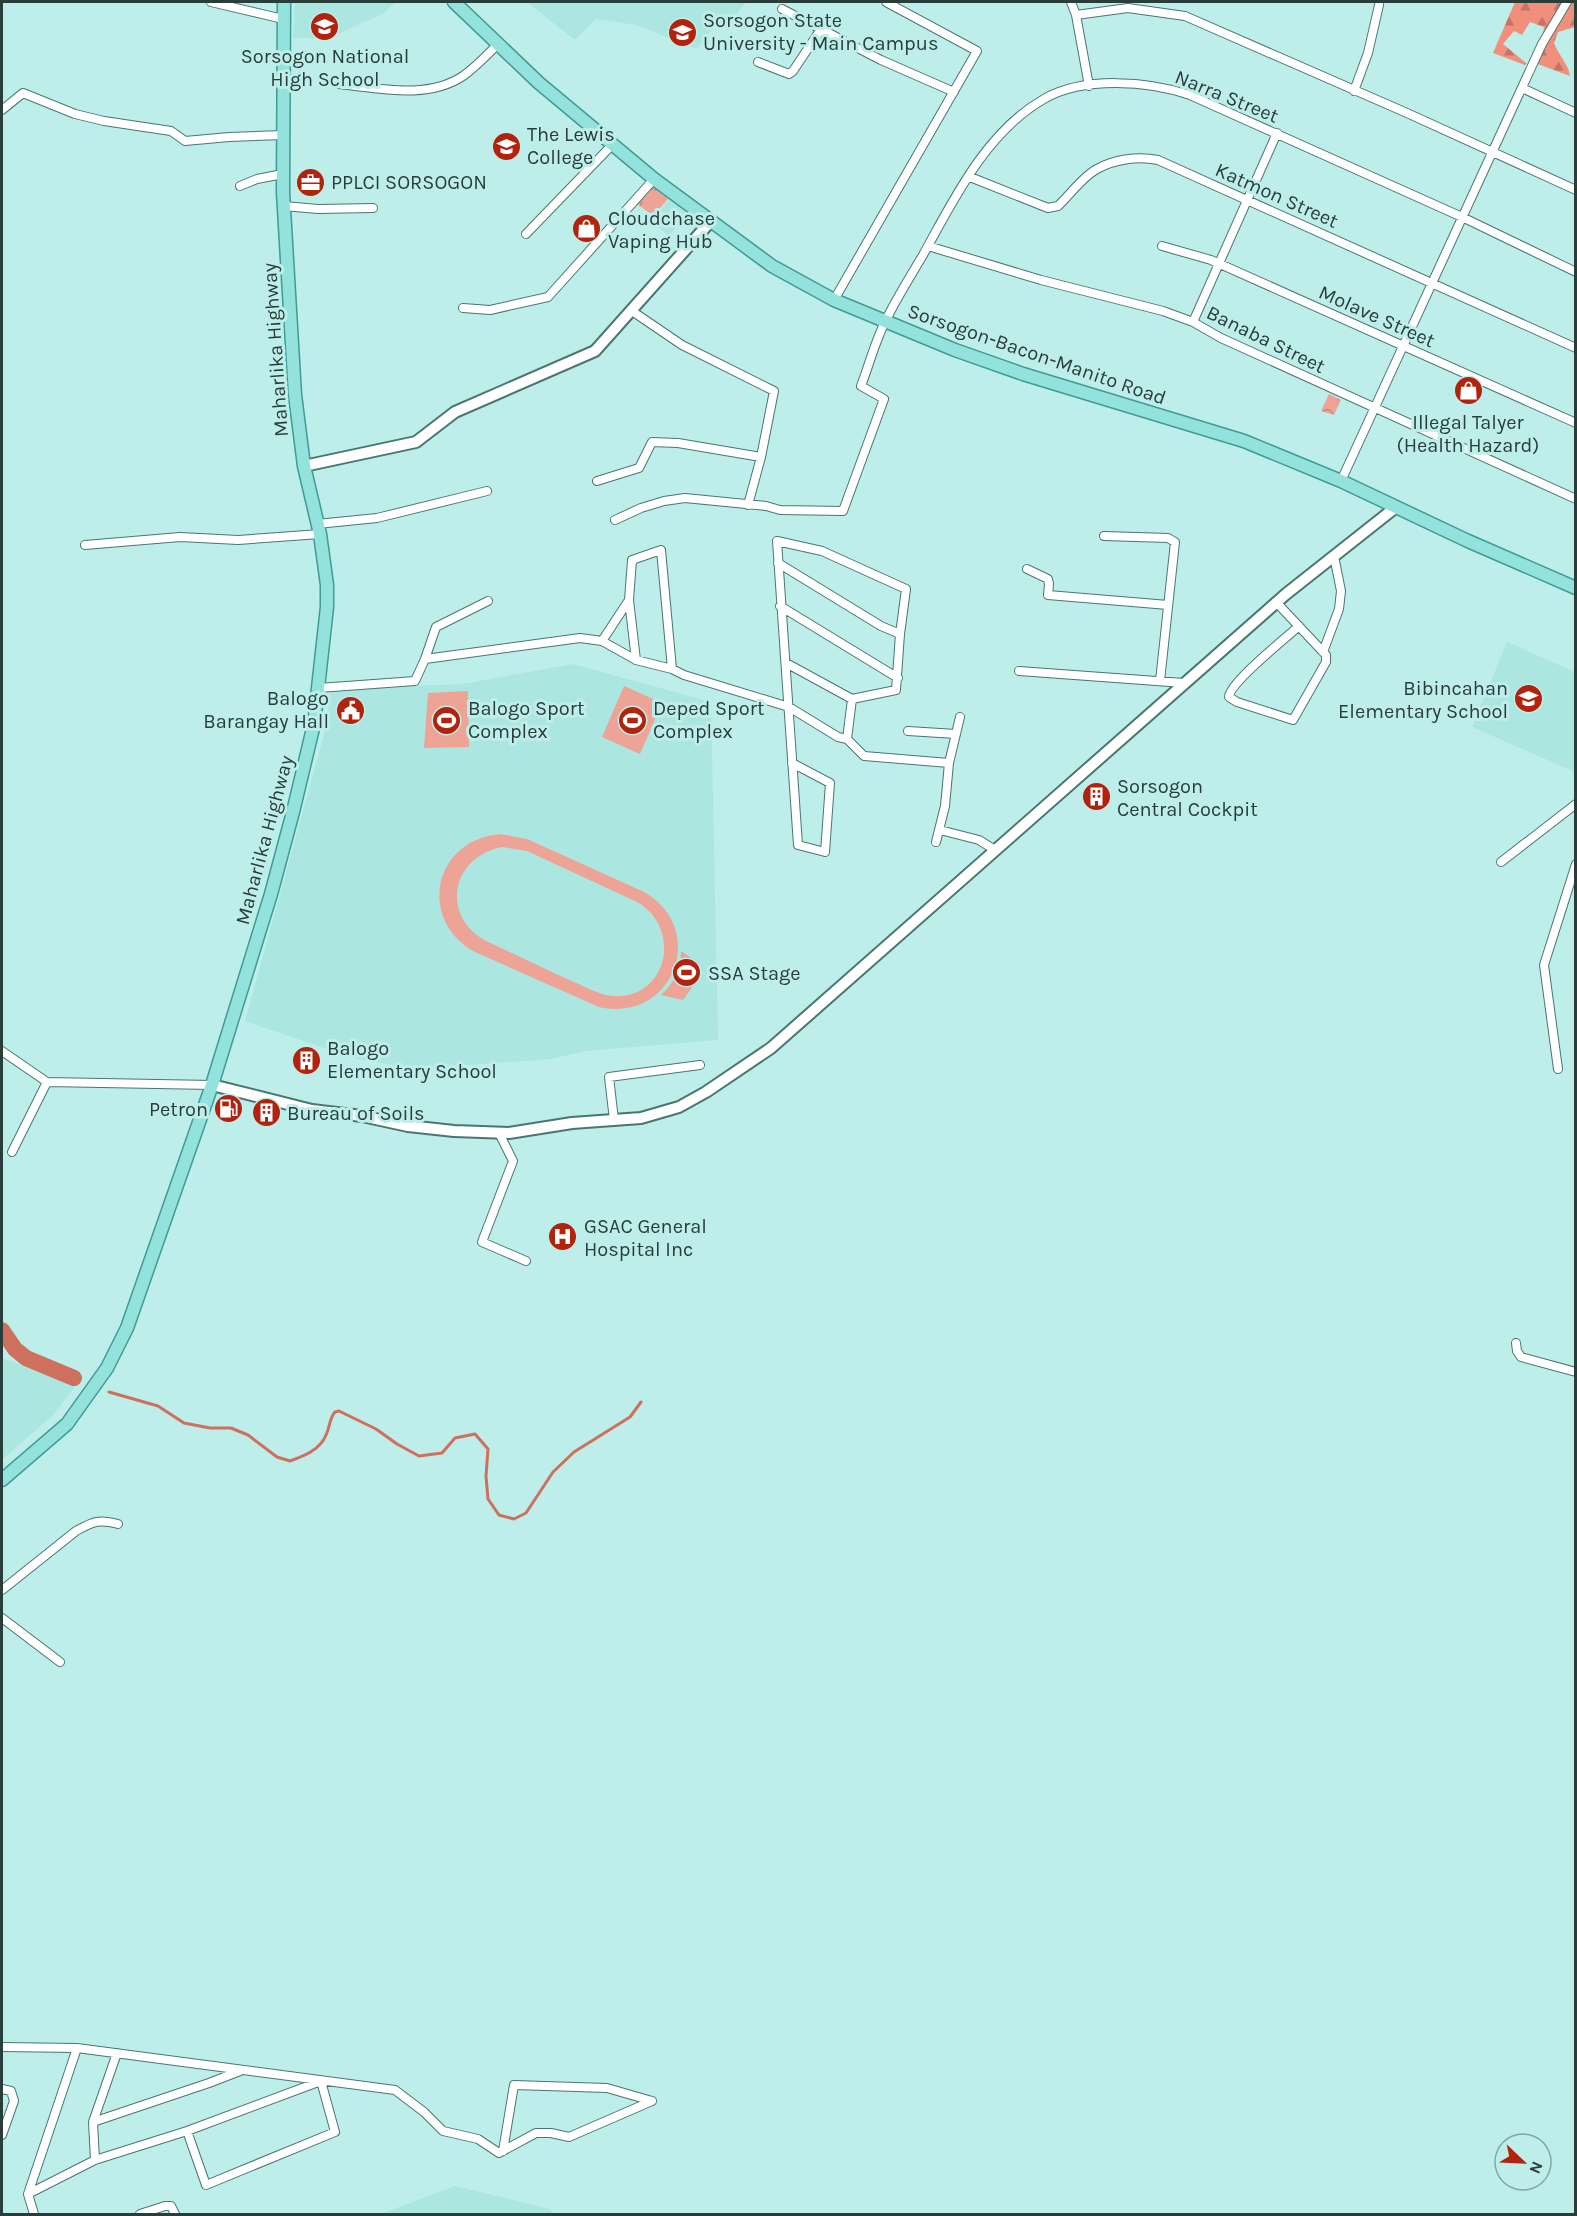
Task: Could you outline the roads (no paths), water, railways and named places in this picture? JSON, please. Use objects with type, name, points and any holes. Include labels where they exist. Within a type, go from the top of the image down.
[{"type":"main road","name":"Maharlika Highway","points":[[2,1480],[67,1424],[107,1368],[127,1328],[212,1085],[272,894],[314,724],[327,608],[327,585],[304,466],[295,394],[283,174],[284,2]]},
{"type":"main road","name":"Sorsogon-Bacon-Manito Road","points":[[454,2],[538,83],[710,222],[772,266],[834,300],[955,350],[1023,374],[1244,441],[1341,481],[1575,588]]},
{"type":"street","points":[[211,2],[283,19]]},
{"type":"street","points":[[834,300],[977,51],[886,2]]},
{"type":"street","points":[[1071,2],[1076,15],[1089,86]]},
{"type":"street","points":[[1341,481],[1542,44],[1567,2]]},
{"type":"street","points":[[1354,91],[1368,53],[1379,5]]},
{"type":"street","points":[[1076,15],[1128,8],[1185,16],[1575,190]]},
{"type":"street","points":[[782,9],[881,60],[954,92]]},
{"type":"street","points":[[758,62],[789,74],[821,29]]},
{"type":"street","points":[[339,84],[416,91],[444,86],[464,75],[498,44]]},
{"type":"street","name":"Narra Street","points":[[748,505],[780,510],[843,511],[884,399],[861,386],[885,322],[985,151],[1017,118],[1045,98],[1071,88],[1141,84],[1168,88],[1277,133],[1575,273]]},
{"type":"street","points":[[1522,88],[1575,113]]},
{"type":"street","points":[[2,110],[23,93],[75,114],[104,121],[171,131],[185,141],[284,135]]},
{"type":"street","points":[[1193,322],[1277,133]]},
{"type":"street","points":[[526,234],[613,144]]},
{"type":"street","name":"Katmon Street","points":[[970,177],[1048,208],[1058,206],[1097,169],[1127,159],[1143,157],[1158,160],[1575,348]]},
{"type":"street","points":[[240,186],[257,179],[283,174]]},
{"type":"street","points":[[463,308],[490,310],[548,297],[654,178]]},
{"type":"street","points":[[284,206],[318,209],[373,208]]},
{"type":"street","points":[[304,466],[416,442],[455,412],[595,351],[710,222]]},
{"type":"street","name":"Banaba Street","points":[[928,246],[1041,280],[1163,310],[1575,499]]},
{"type":"street","name":"Molave Street","points":[[1162,246],[1219,263],[1575,423]]},
{"type":"street","points":[[615,520],[641,508],[685,498],[748,505],[761,457],[774,392],[682,345],[632,311]]},
{"type":"street","points":[[597,481],[639,468],[652,442],[678,443],[761,457]]},
{"type":"street","points":[[85,545],[180,537],[238,540],[318,529],[397,514],[487,491]]},
{"type":"street","points":[[2,1051],[47,1082],[212,1085],[312,1110],[362,1116],[430,1129],[509,1133],[572,1122],[641,1118],[679,1107],[706,1092],[771,1048],[1276,602],[1396,507]]},
{"type":"street","points":[[1104,536],[1173,540],[1175,542],[1160,681]]},
{"type":"street","points":[[786,663],[852,699],[896,690],[906,589],[822,551],[777,541],[780,606],[798,845],[825,852],[830,783],[792,763]]},
{"type":"street","points":[[636,660],[629,600],[632,560],[661,550],[672,669]]},
{"type":"street","points":[[1323,652],[1339,609],[1341,591],[1334,556]]},
{"type":"street","points":[[778,563],[881,626],[900,634]]},
{"type":"street","points":[[1027,569],[1048,579],[1048,595],[1168,605]]},
{"type":"street","points":[[602,641],[629,600]]},
{"type":"street","points":[[319,688],[415,681],[436,627],[488,601]]},
{"type":"street","points":[[1276,602],[1299,626],[1323,652],[1327,658],[1326,662],[1293,720],[1237,702],[1229,697],[1229,691],[1239,679],[1299,626]]},
{"type":"street","points":[[780,606],[898,678]]},
{"type":"street","points":[[425,659],[580,638],[602,641],[636,660],[672,669],[684,675],[789,707],[838,737],[847,739],[864,756],[949,763]]},
{"type":"street","points":[[1019,671],[1184,683]]},
{"type":"street","points":[[847,739],[852,699]]},
{"type":"street","points":[[936,842],[945,806],[949,763],[960,717]]},
{"type":"street","points":[[908,731],[956,735]]},
{"type":"street","points":[[1501,862],[1575,804]]},
{"type":"street","points":[[940,830],[979,840],[995,850]]},
{"type":"street","points":[[1558,1069],[1544,965],[1575,864]]},
{"type":"street","points":[[614,1120],[609,1077],[700,1065]]},
{"type":"street","points":[[12,1152],[47,1082]]},
{"type":"street","points":[[499,1132],[513,1161],[482,1242],[526,1261]]},
{"type":"street","points":[[1516,1343],[1516,1351],[1521,1357],[1575,1372]]},
{"type":"street","points":[[2,1590],[88,1524],[95,1521],[118,1524]]},
{"type":"street","points":[[2,1618],[60,1662]]},
{"type":"street","points":[[2,2047],[77,2048],[395,2090],[424,2112],[442,2131],[478,2139],[499,2153],[503,2151],[536,2133],[569,2137],[652,2101],[607,2088],[514,2085],[503,2151]]},
{"type":"street","points":[[34,2214],[28,2194],[77,2048]]},
{"type":"street","points":[[95,2160],[93,2122],[117,2053]]},
{"type":"street","points":[[93,2122],[242,2070]]},
{"type":"street","points":[[28,2194],[95,2160],[187,2131],[321,2081]]},
{"type":"street","points":[[187,2131],[206,2185],[334,2132],[321,2081]]},
{"type":"street","points":[[2,2089],[11,2091],[14,2101],[2,2135]]},
{"type":"street","points":[[140,2214],[165,2206],[171,2206],[175,2214]]},
{"type":"waterway","points":[[2,1330],[15,1349],[26,1358],[74,1378]]},
{"type":"waterway","points":[[109,1392],[158,1406],[184,1423],[210,1428],[231,1428],[248,1435],[277,1457],[290,1461],[306,1455],[320,1445],[333,1415],[339,1411],[376,1429],[419,1456],[442,1453],[455,1438],[475,1434],[488,1449],[486,1476],[488,1499],[499,1515],[514,1519],[526,1513],[553,1472],[574,1452],[630,1417],[641,1402]]},
{"type":"place","name":"Sorsogon National High School","points":[[325,26]]},
{"type":"place","name":"Sorsogon State University - Main Campus","points":[[682,32]]},
{"type":"place","name":"The Lewis College","points":[[506,146]]},
{"type":"place","name":"PPLCI SORSOGON","points":[[310,182]]},
{"type":"place","name":"Cloudchase Vaping Hub","points":[[587,229]]},
{"type":"place","name":"Illegal Talyer (Health Hazard)","points":[[1468,391]]},
{"type":"place","name":"Bibincahan Elementary School","points":[[1529,699]]},
{"type":"place","name":"Balogo Barangay Hall","points":[[350,710]]},
{"type":"place","name":"Balogo Sport Complex","points":[[447,720]]},
{"type":"place","name":"Deped Sport Complex","points":[[632,720]]},
{"type":"place","name":"Sorsogon Central Cockpit","points":[[1096,797]]},
{"type":"place","name":"SSA Stage","points":[[687,973]]},
{"type":"place","name":"Balogo Elementary School","points":[[306,1060]]},
{"type":"place","name":"Petron","points":[[229,1109]]},
{"type":"place","name":"Bureau of Soils","points":[[266,1113]]},
{"type":"place","name":"GSAC General Hospital Inc","points":[[563,1237]]}]
